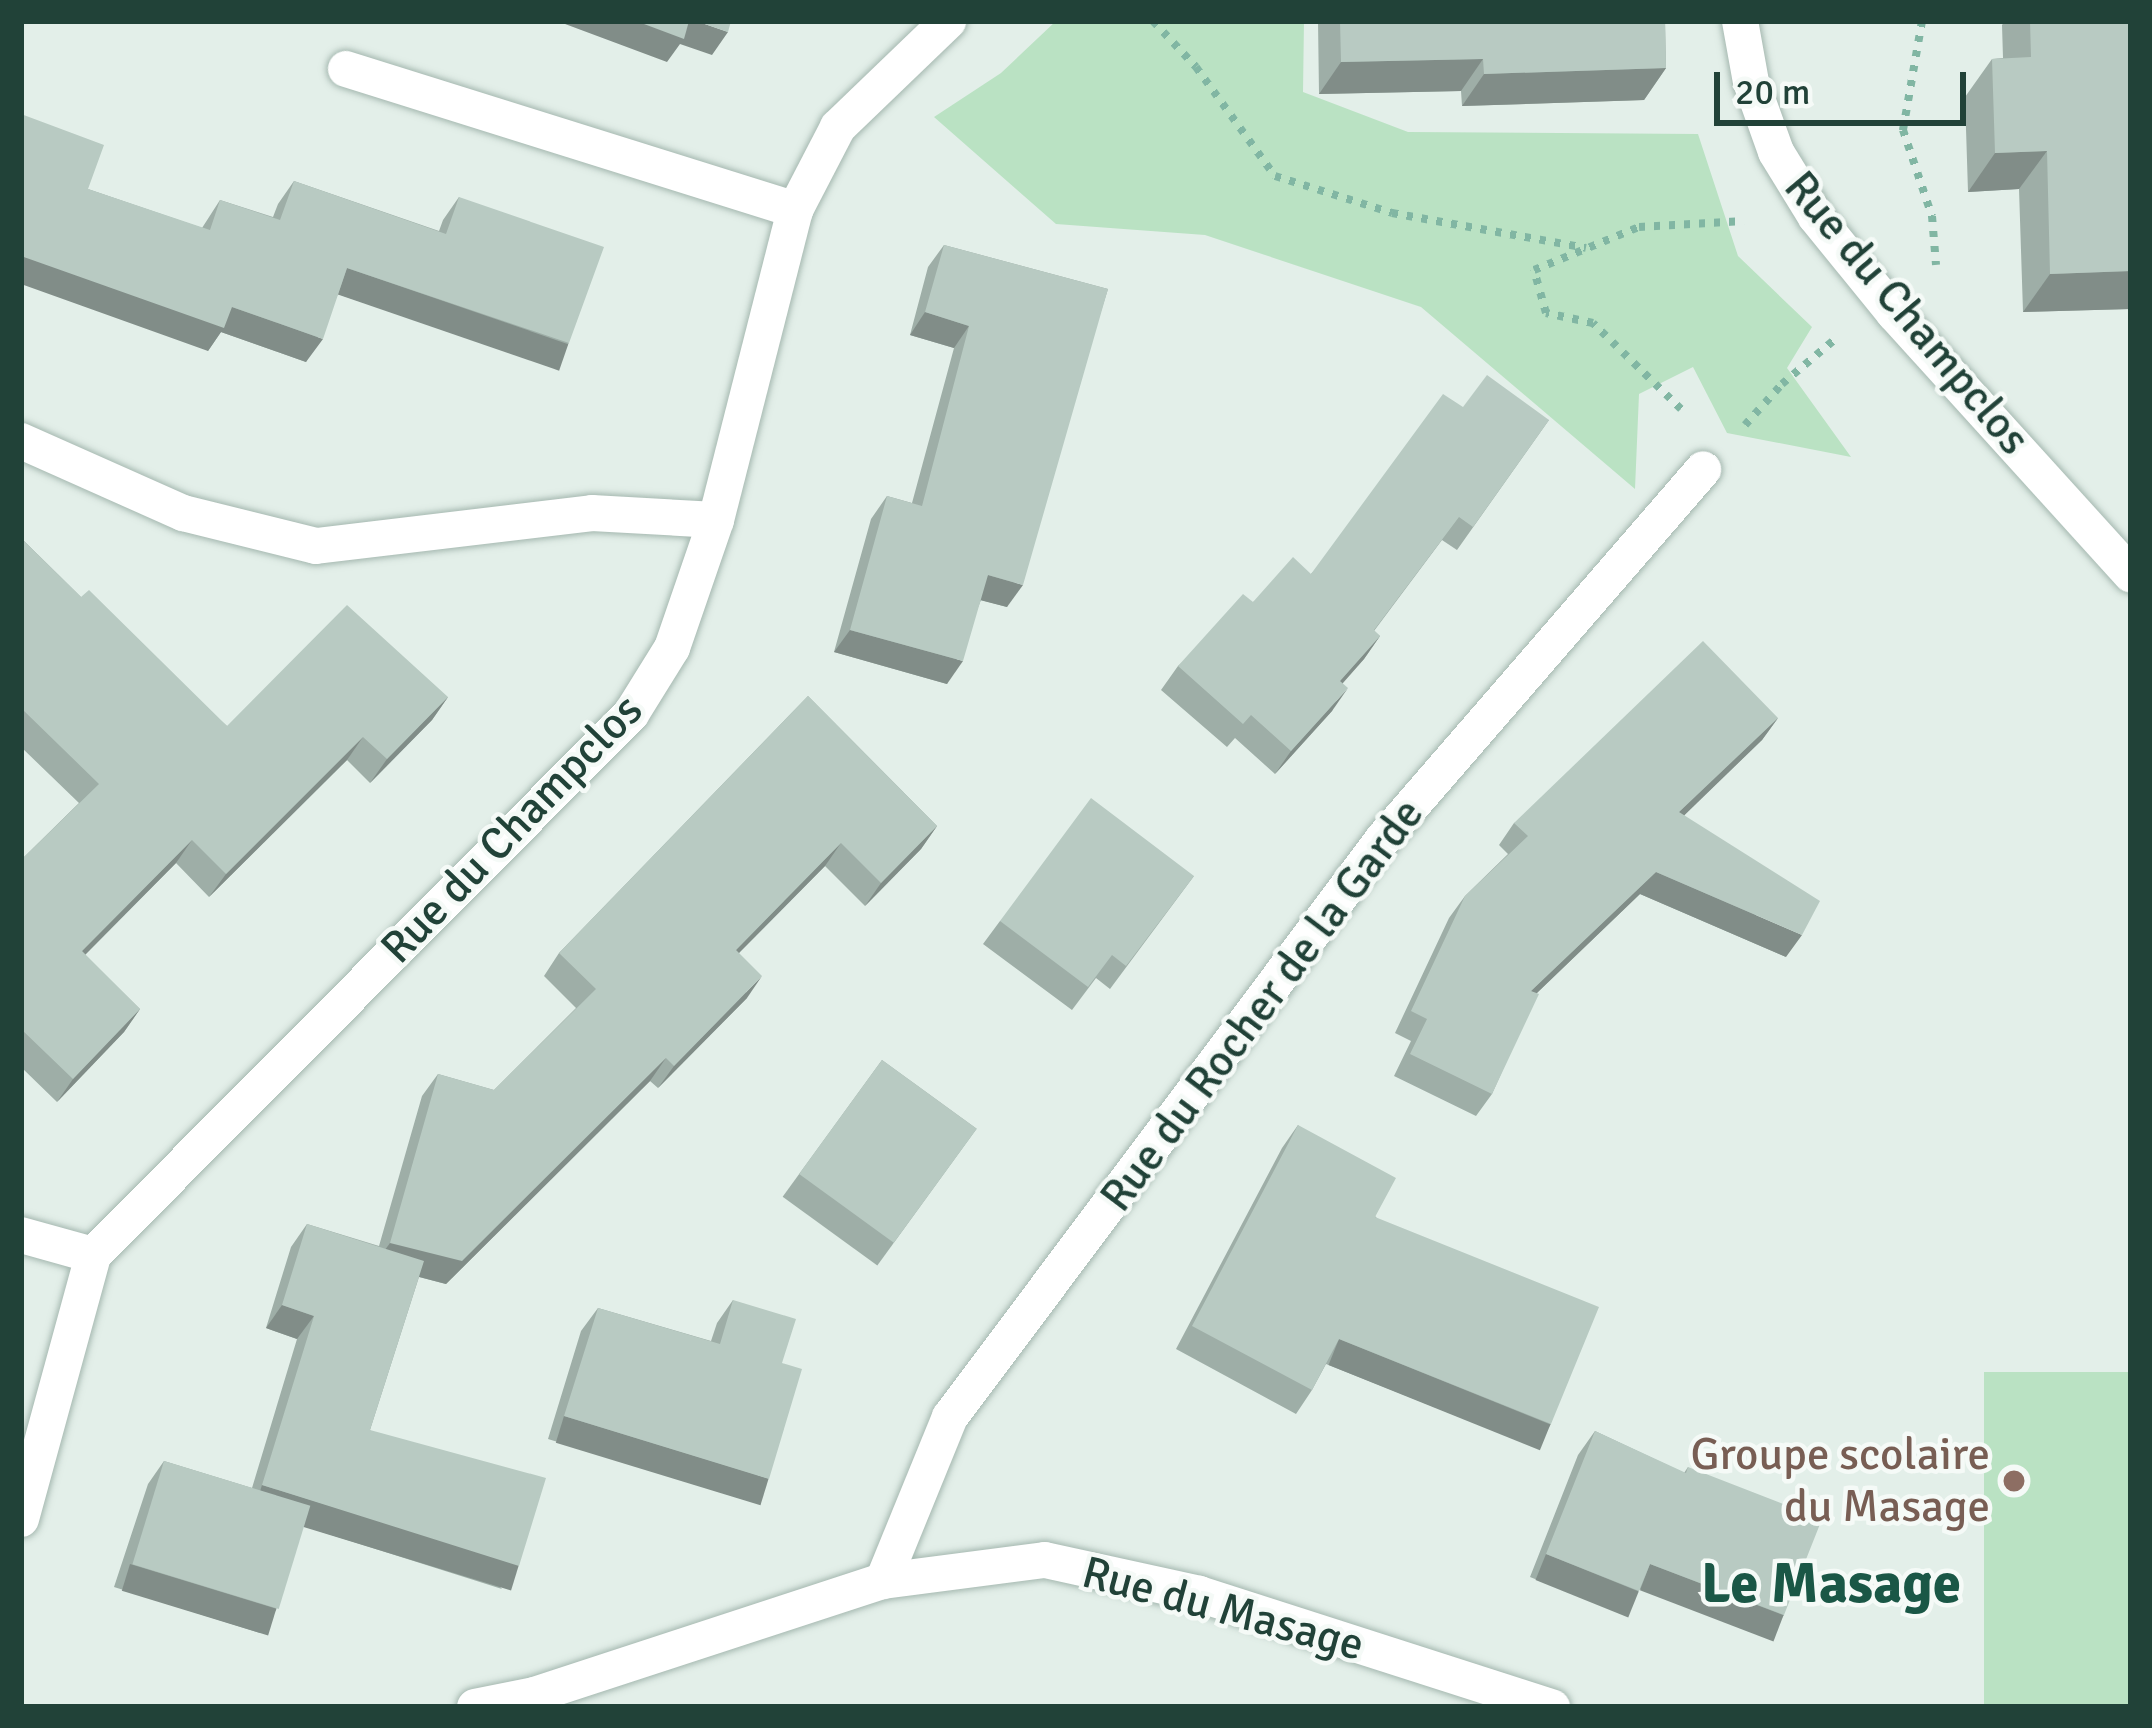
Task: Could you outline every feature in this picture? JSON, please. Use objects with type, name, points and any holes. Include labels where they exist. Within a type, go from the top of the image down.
[{"type":"street","name":"Rue du Champclos","points":[[21,1519],[93,1255],[631,714],[672,648],[716,520],[795,211],[838,127],[948,21]]},
{"type":"street","name":"Rue du Champclos","points":[[1740,21],[1750,82],[1776,152],[1816,217],[1894,313],[2131,574]]},
{"type":"street","points":[[346,69],[795,211]]},
{"type":"street","points":[[21,441],[182,513],[316,546],[592,512],[716,520]]},
{"type":"street","name":"Rue du Rocher de la Garde","points":[[883,1581],[950,1418],[1383,839],[1703,469]]},
{"type":"street","points":[[21,1235],[93,1255]]},
{"type":"street","name":"Rue du Masage","points":[[475,1707],[584,1692],[883,1581],[1045,1560],[1199,1594],[1552,1707]]},
{"type":"path","points":[[1153,21],[1196,67],[1275,176],[1392,213],[1587,248]]},
{"type":"path","points":[[1922,21],[1903,130],[1932,216],[1940,261]]},
{"type":"path","points":[[1695,414],[1673,406],[1593,323],[1546,313],[1534,270],[1640,227],[1816,217]]},
{"type":"path","points":[[1782,384],[1833,341]]},
{"type":"green space","points":[[1056,21],[1304,21],[1303,92],[1408,132],[1698,134],[1738,256],[1812,327],[1787,368],[1851,457],[1727,433],[1693,367],[1639,394],[1635,489],[1421,307],[1205,235],[1056,224],[934,117],[1001,73]]},
{"type":"green space","points":[[1984,1372],[2131,1372],[2131,1707],[1984,1707]]},
{"type":"building","points":[[636,21],[689,21],[684,39]]},
{"type":"building","points":[[696,21],[731,21],[728,32]]},
{"type":"building","points":[[1340,21],[1665,21],[1666,68],[1484,74],[1483,59],[1341,62]]},
{"type":"building","points":[[2030,21],[2131,21],[2131,271],[2050,274],[2047,151],[1995,153],[1992,59],[2031,57]]},
{"type":"building","points":[[21,114],[104,145],[88,189],[210,230],[220,200],[280,220],[294,181],[446,234],[459,197],[604,247],[569,343],[347,268],[323,339],[232,307],[224,328],[21,256]]},
{"type":"building","points":[[944,245],[1108,289],[1023,585],[988,575],[963,661],[850,630],[887,496],[922,506],[969,326],[925,312]]},
{"type":"building","points":[[1487,375],[1549,420],[1473,527],[1459,517],[1374,630],[1380,636],[1340,681],[1348,688],[1291,751],[1251,715],[1243,724],[1178,666],[1243,594],[1253,602],[1293,557],[1311,574],[1443,394],[1463,407]]},
{"type":"building","points":[[21,538],[81,597],[89,590],[227,726],[347,605],[448,697],[387,759],[363,737],[226,874],[192,840],[82,951],[140,1009],[73,1079],[21,1029],[21,860],[99,784],[21,708]]},
{"type":"building","points":[[1703,641],[1778,718],[1679,812],[1820,901],[1802,935],[1656,872],[1531,991],[1539,994],[1492,1094],[1410,1054],[1427,1019],[1411,1011],[1465,896],[1528,836],[1514,823]]},
{"type":"building","points":[[808,696],[937,826],[881,883],[841,843],[736,950],[762,976],[674,1066],[666,1058],[462,1261],[390,1243],[438,1074],[494,1090],[596,989],[559,953]]},
{"type":"building","points":[[1091,798],[1194,876],[1126,966],[1112,955],[1088,987],[1000,921]]},
{"type":"building","points":[[882,1060],[977,1129],[894,1243],[799,1174]]},
{"type":"building","points":[[1298,1125],[1396,1178],[1375,1217],[1599,1307],[1551,1424],[1339,1339],[1312,1390],[1192,1326]]},
{"type":"building","points":[[307,1224],[424,1261],[370,1430],[546,1478],[519,1566],[262,1485],[314,1316],[282,1305]]},
{"type":"building","points":[[733,1300],[796,1319],[782,1363],[802,1369],[769,1479],[564,1416],[598,1308],[720,1344]]},
{"type":"building","points":[[1595,1431],[1686,1473],[1688,1467],[1822,1519],[1784,1615],[1650,1564],[1639,1591],[1546,1554]]},
{"type":"building","points":[[164,1461],[310,1506],[279,1609],[132,1564]]},
{"type":"place","name":"Groupe scolaire du Masage","points":[[2014,1481]]},
{"type":"district","name":"Le Masage","points":[[1831,1584]]}]
